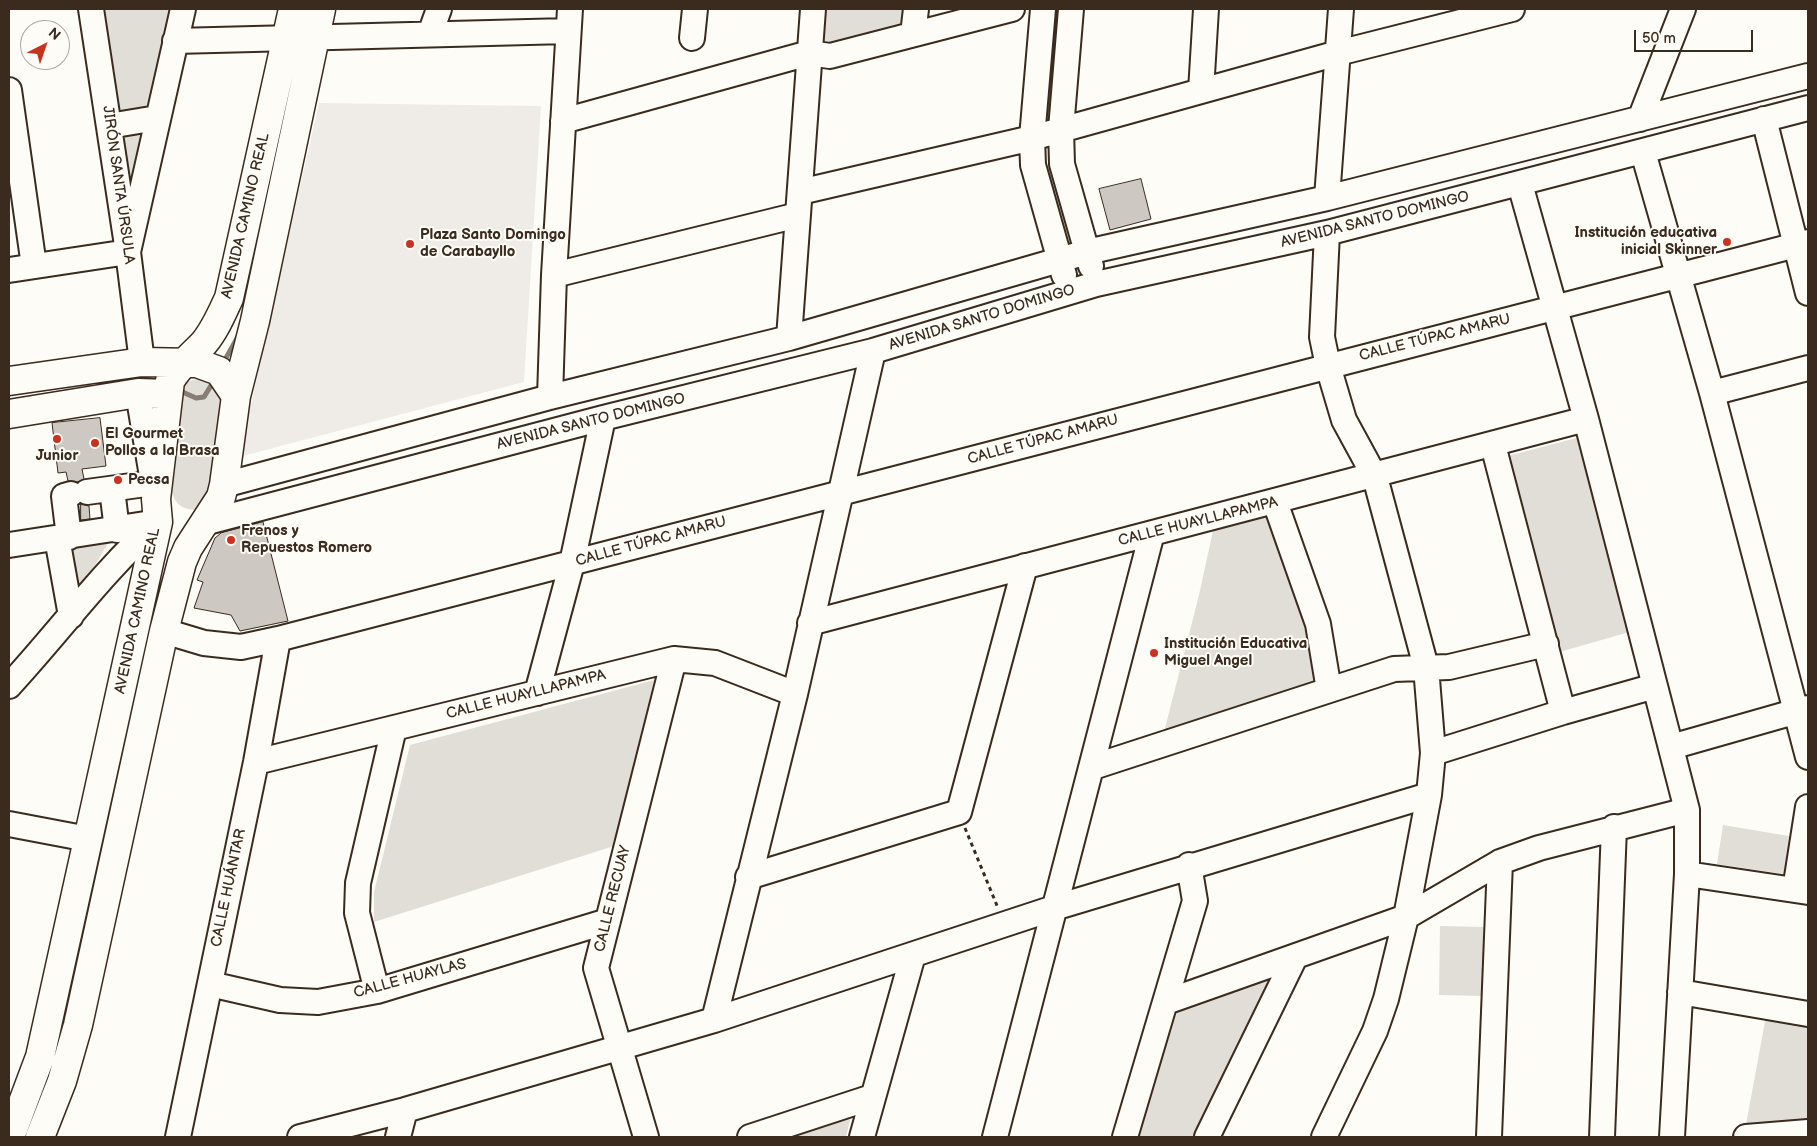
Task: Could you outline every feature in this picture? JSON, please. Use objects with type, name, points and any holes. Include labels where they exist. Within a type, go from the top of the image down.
[{"type":"main road","name":"AVENIDA CAMINO REAL","points":[[10,1137],[40,1057],[88,839],[156,501],[170,382],[183,363],[205,341],[219,319],[229,298],[293,9]]},
{"type":"main road","name":"AVENIDA CAMINO REAL","points":[[40,1137],[62,1081],[78,1026],[164,631],[182,562],[204,523],[221,498],[224,486],[236,396],[257,311],[321,9]]},
{"type":"main road","points":[[9,381],[142,362],[197,363],[214,367],[224,376],[236,396]]},
{"type":"main road","points":[[9,414],[138,393],[168,394]]},
{"type":"main road","name":"AVENIDA SANTO DOMINGO","points":[[156,501],[177,528],[204,523]]},
{"type":"street","name":"JIRÓN SANTA ÚRSULA","points":[[91,9],[128,252],[142,362]]},
{"type":"street","points":[[9,270],[128,252],[183,9]]},
{"type":"street","points":[[430,34],[439,9]]},
{"type":"street","points":[[692,38],[696,9]]},
{"type":"street","points":[[789,338],[813,9]]},
{"type":"street","points":[[913,34],[916,9]]},
{"type":"street","points":[[563,121],[809,53],[830,56],[1012,9]]},
{"type":"street","points":[[1043,9],[1032,138],[1033,165],[1059,260],[1070,292]]},
{"type":"street","points":[[1071,9],[1061,129],[1062,164],[1096,284]]},
{"type":"street","points":[[1201,91],[1206,9]]},
{"type":"street","points":[[1327,198],[1341,9]]},
{"type":"street","points":[[800,192],[1032,138],[1338,53],[1512,9]]},
{"type":"street","points":[[1640,119],[1683,9]]},
{"type":"street","points":[[175,41],[430,34],[569,20],[554,275],[550,397]]},
{"type":"street","points":[[224,486],[550,397],[789,338],[1087,252],[1327,198],[1808,76]]},
{"type":"street","points":[[9,90],[34,266]]},
{"type":"street","name":"AVENIDA SANTO DOMINGO","points":[[204,523],[604,418],[873,351],[1096,284],[1327,233],[1808,108]]},
{"type":"street","points":[[109,126],[157,118]]},
{"type":"street","points":[[1764,119],[1802,244],[1808,293]]},
{"type":"street","points":[[1643,152],[1802,709],[1808,756]]},
{"type":"street","points":[[1520,184],[1586,419],[1687,810],[1687,874],[1672,1137]]},
{"type":"street","points":[[554,275],[798,215]]},
{"type":"street","points":[[1324,1137],[1375,1031],[1386,999],[1406,917],[1430,795],[1433,753],[1426,667],[1375,476],[1344,420],[1328,366],[1322,337],[1327,233]]},
{"type":"street","name":"CALLE TÚPAC AMARU","points":[[164,631],[204,643],[241,647],[278,639],[1802,244]]},
{"type":"street","points":[[714,1020],[795,694],[873,351]]},
{"type":"street","points":[[1712,394],[1808,368]]},
{"type":"street","points":[[14,676],[71,616],[124,552],[156,501],[138,393]]},
{"type":"street","points":[[537,693],[572,562],[604,418]]},
{"type":"street","name":"CALLE HUAYLLAPAMPA","points":[[810,623],[1493,445],[1586,419]]},
{"type":"street","points":[[1493,445],[1563,712]]},
{"type":"street","points":[[71,616],[63,537],[64,496],[112,489],[156,501]]},
{"type":"street","points":[[112,489],[117,530]]},
{"type":"street","points":[[9,545],[117,530],[156,501]]},
{"type":"street","points":[[1275,502],[1318,624],[1329,690]]},
{"type":"street","points":[[995,1137],[1057,907],[1152,533]]},
{"type":"street","points":[[748,877],[958,812],[1026,566]]},
{"type":"street","name":"CALLE HUÁNTAR","points":[[178,1137],[256,762],[278,639]]},
{"type":"street","points":[[1093,767],[1394,668],[1449,666],[1546,644]]},
{"type":"street","name":"CALLE HUAYLLAPAMPA","points":[[256,762],[674,659],[715,663],[795,694]]},
{"type":"street","name":"CALLE RECUAY","points":[[646,1137],[618,1048],[596,968],[674,659]]},
{"type":"street","points":[[1433,753],[1563,712],[1655,686]]},
{"type":"street","points":[[1671,747],[1802,709]]},
{"type":"street","points":[[376,991],[356,913],[358,883],[394,728]]},
{"type":"street","points":[[300,1137],[336,1132],[714,1020],[1189,865],[1430,795]]},
{"type":"street","points":[[1687,874],[1802,891],[1808,807]]},
{"type":"street","points":[[1166,1002],[1406,917],[1500,862],[1539,848],[1614,827],[1687,810]]},
{"type":"street","points":[[9,824],[88,839]]},
{"type":"street","points":[[1602,1137],[1614,827]]},
{"type":"street","points":[[1489,1137],[1500,862]]},
{"type":"street","points":[[1125,1137],[1195,900],[1189,865]]},
{"type":"street","name":"CALLE HUAYLAS","points":[[210,984],[280,1000],[318,1002],[376,991],[608,921]]},
{"type":"street","points":[[862,1137],[913,955]]},
{"type":"street","points":[[1207,1137],[1295,956]]},
{"type":"street","points":[[1680,992],[1808,1014]]},
{"type":"street","points":[[750,1137],[872,1097]]},
{"type":"street","points":[[398,1137],[405,1110]]},
{"type":"street","points":[[1746,1137],[1808,1132]]},
{"type":"path","points":[[958,812],[1004,924]]},
{"type":"shaded area","points":[[97,9],[173,9],[130,213]]},
{"type":"shaded area","points":[[822,9],[909,9],[907,30],[819,46]]},
{"type":"shaded area","name":"Plaza Santo Domingo de Carabayllo","points":[[319,103],[541,106],[524,382],[239,457]]},
{"type":"shaded area","points":[[199,378],[213,385],[220,399],[213,490],[197,510],[181,506],[173,497],[172,492],[179,393],[187,382]]},
{"type":"shaded area","points":[[1584,436],[1633,631],[1556,653],[1500,458]]},
{"type":"shaded area","points":[[1269,511],[1312,626],[1321,683],[1163,736],[1199,595],[1214,526]]},
{"type":"shaded area","points":[[110,540],[78,594],[69,545]]},
{"type":"shaded area","points":[[654,680],[614,846],[374,922],[374,892],[410,745]]},
{"type":"shaded area","points":[[1723,825],[1789,836],[1784,874],[1717,864]]},
{"type":"shaded area","points":[[1440,926],[1484,927],[1483,996],[1439,995]]},
{"type":"shaded area","points":[[1283,968],[1201,1137],[1130,1137],[1171,1008]]},
{"type":"shaded area","points":[[1766,1016],[1808,1022],[1808,1124],[1745,1130]]},
{"type":"shaded area","points":[[851,1116],[846,1137],[788,1137]]},
{"type":"building","points":[[1141,179],[1151,219],[1110,230],[1099,189]]},
{"type":"building","points":[[100,418],[106,466],[82,469],[84,479],[78,482],[68,481],[66,472],[58,473],[52,423]]},
{"type":"building","points":[[81,504],[89,506],[90,519],[81,520]]},
{"type":"building","points":[[263,522],[288,621],[240,631],[231,615],[194,608],[203,582],[197,580],[215,538],[221,533]]},
{"type":"waterway","points":[[222,365],[240,333]]},
{"type":"waterway","points":[[178,390],[196,398],[204,397],[215,379]]},
{"type":"place","name":"Institución educativa inicial Skinner","points":[[1727,242]]},
{"type":"place","name":"Plaza Santo Domingo de Carabayllo","points":[[410,244]]},
{"type":"place","name":"Junior","points":[[57,439]]},
{"type":"place","name":"El Gourmet Pollos a la Brasa","points":[[95,443]]},
{"type":"place","name":"Pecsa","points":[[118,480]]},
{"type":"place","name":"Frenos y Repuestos Romero","points":[[231,540]]},
{"type":"place","name":"Institución Educativa Miguel Angel","points":[[1154,653]]}]
